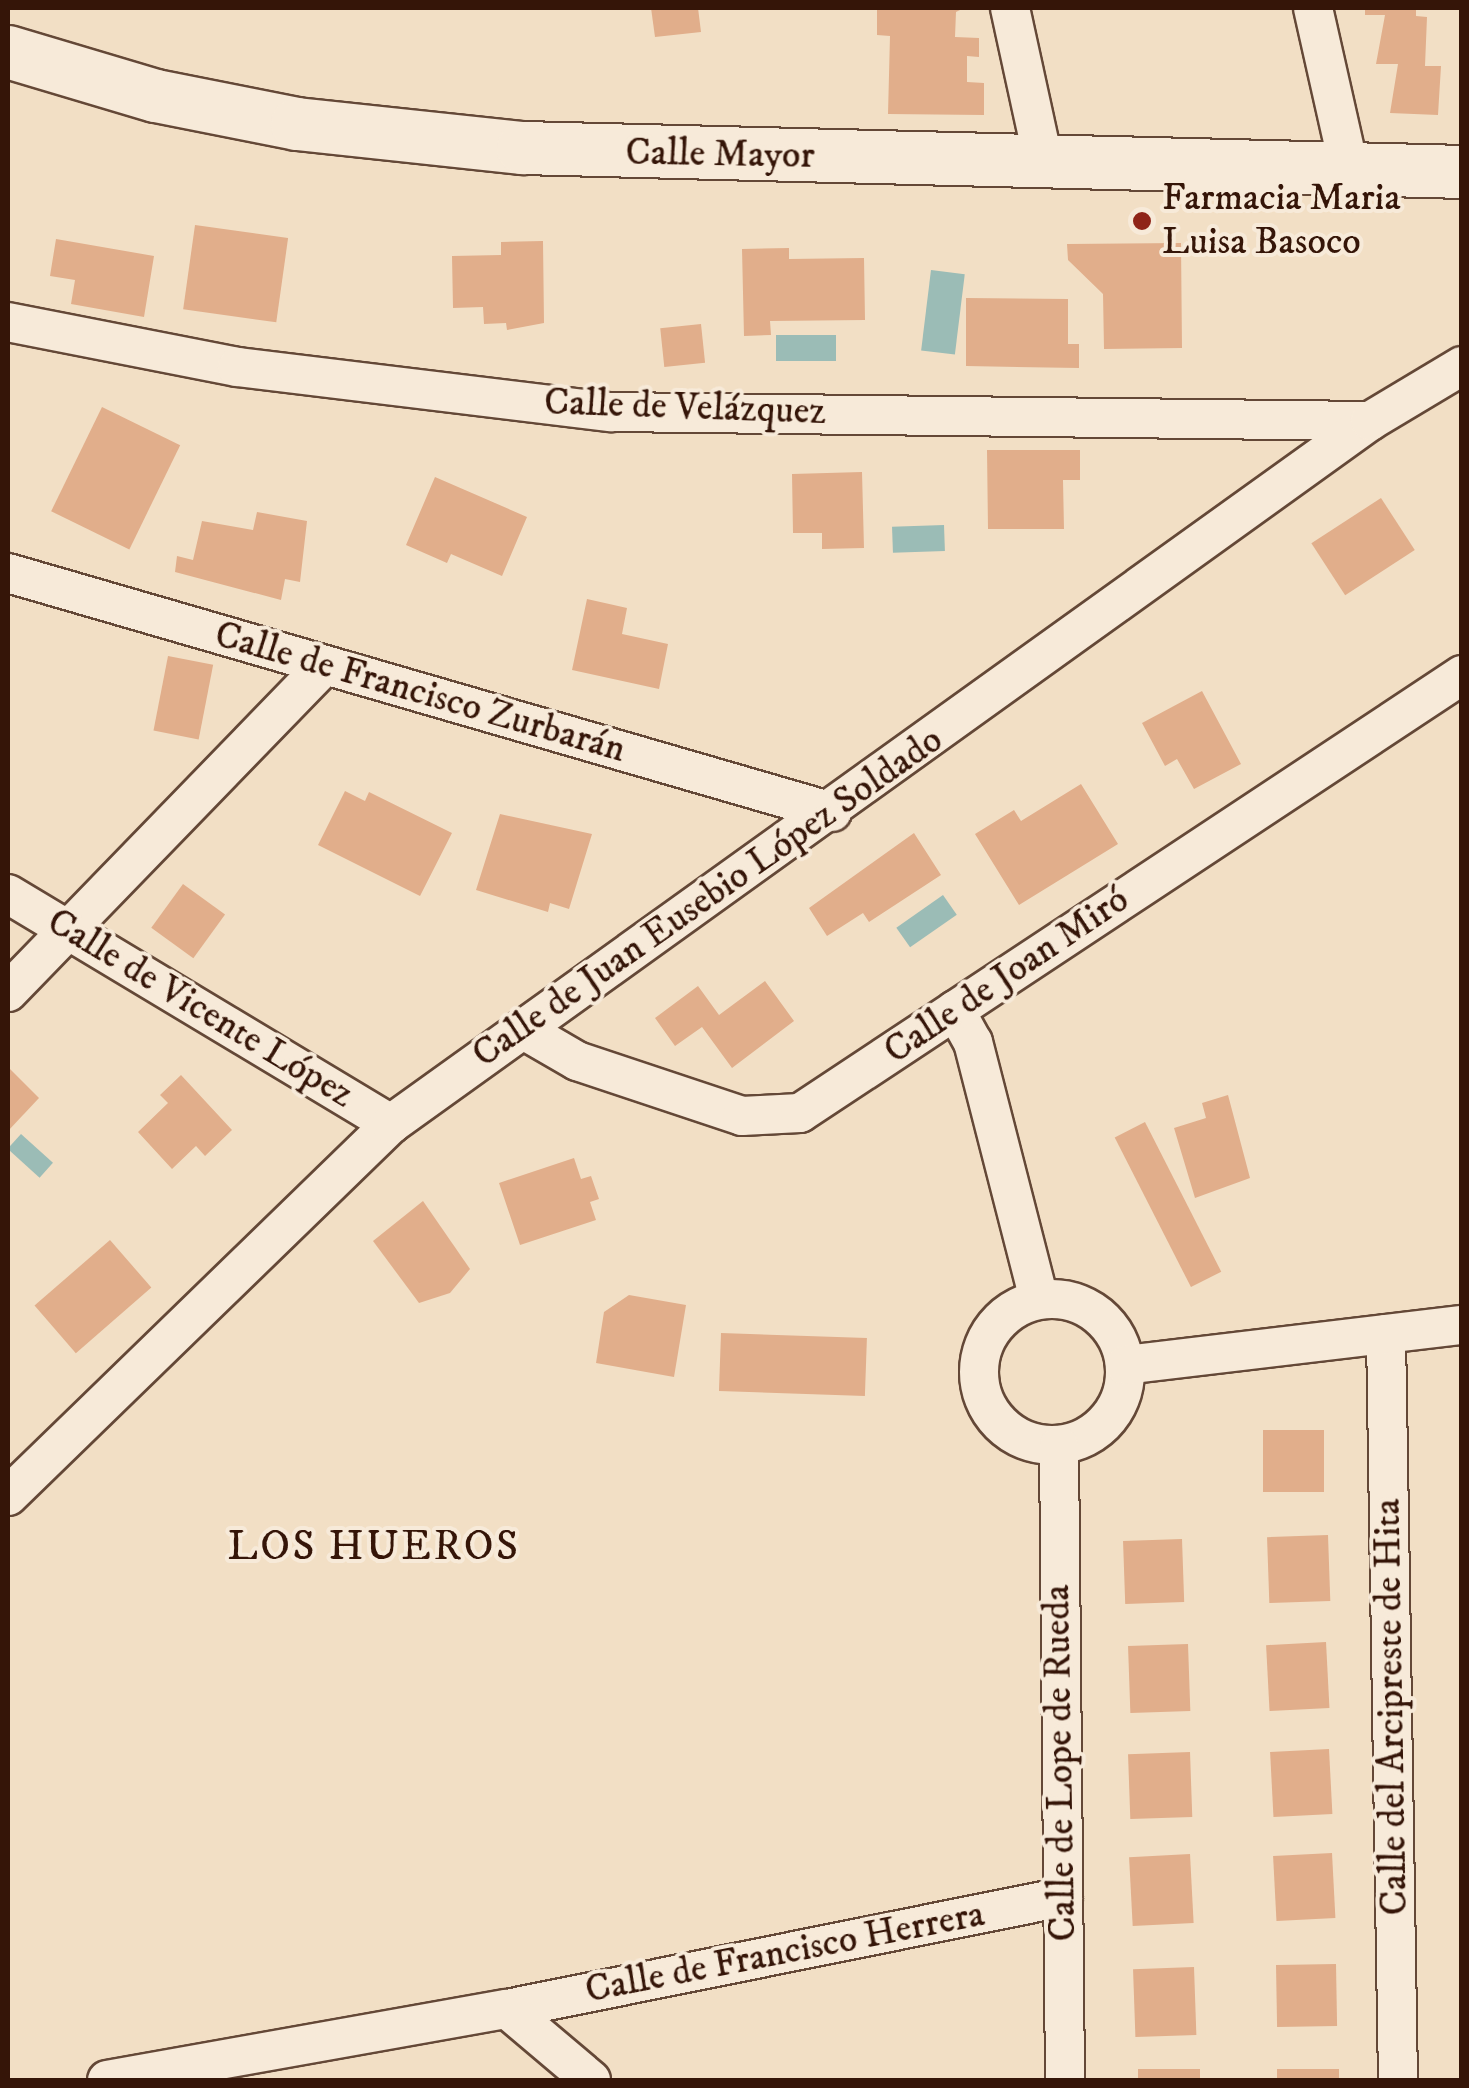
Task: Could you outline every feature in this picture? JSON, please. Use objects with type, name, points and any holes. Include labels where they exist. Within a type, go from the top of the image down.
[{"type":"street","points":[[1010,8],[1044,164]]},
{"type":"street","points":[[1313,8],[1349,168]]},
{"type":"street","name":"Calle Mayor","points":[[8,52],[156,96],[297,124],[523,148],[1044,164],[1455,169]]},
{"type":"street","name":"Calle de Velázquez","points":[[8,322],[237,367],[611,412],[1370,421]]},
{"type":"street","name":"Calle de Juan Eusebio López Soldado","points":[[8,1496],[392,1124],[832,812],[1370,421],[1462,366]]},
{"type":"street","name":"Calle de Francisco Zurbarán","points":[[8,573],[832,812]]},
{"type":"street","points":[[8,992],[324,665]]},
{"type":"street","name":"Calle de Joan Miró","points":[[522,1029],[577,1061],[742,1116],[771,1118],[800,1113],[1462,675]]},
{"type":"street","name":"Calle de Vicente López","points":[[8,894],[392,1124]]},
{"type":"street","points":[[956,1010],[972,1042],[1039,1299]]},
{"type":"street","points":[[1039,1299],[1075,1302],[1100,1316],[1118,1340],[1125,1365],[1122,1392],[1107,1419],[1083,1439],[1059,1446],[1009,1432],[979,1388],[982,1346],[995,1324],[1039,1299]]},
{"type":"street","points":[[1125,1365],[1462,1325]]},
{"type":"street","name":"Calle del Arcipreste de Hita","points":[[1386,1334],[1398,2080]]},
{"type":"street","name":"Calle de Lope de Rueda","points":[[1059,1446],[1066,2080]]},
{"type":"street","name":"Calle de Francisco Herrera","points":[[107,2080],[507,2008],[1062,1897]]},
{"type":"street","points":[[507,2008],[591,2080]]},
{"type":"water","points":[[931,270],[965,274],[955,355],[921,350]]},
{"type":"water","points":[[776,335],[836,335],[836,361],[776,361]]},
{"type":"water","points":[[944,525],[945,551],[893,553],[892,527]]},
{"type":"water","points":[[943,895],[957,915],[910,947],[896,928]]},
{"type":"water","points":[[21,1134],[53,1163],[40,1178],[8,1149]]},
{"type":"building","points":[[651,8],[698,8],[701,32],[655,37]]},
{"type":"building","points":[[877,8],[964,8],[956,12],[955,37],[979,38],[979,57],[967,56],[967,82],[984,83],[984,115],[888,114],[890,36],[877,35]]},
{"type":"building","points":[[1365,8],[1416,8],[1416,16],[1427,17],[1425,66],[1441,66],[1438,115],[1390,113],[1398,64],[1376,64],[1385,15],[1365,15]]},
{"type":"building","points":[[195,225],[288,238],[276,322],[183,309]]},
{"type":"building","points":[[56,239],[154,256],[144,317],[71,304],[75,280],[50,276]]},
{"type":"building","points":[[543,241],[544,323],[507,330],[506,323],[484,324],[483,307],[453,308],[452,256],[501,255],[501,242]]},
{"type":"building","points":[[1181,243],[1182,348],[1104,349],[1103,294],[1068,260],[1067,244]]},
{"type":"building","points":[[789,248],[789,259],[864,258],[865,320],[770,321],[771,335],[744,336],[742,249]]},
{"type":"building","points":[[966,298],[1068,299],[1068,344],[1079,344],[1079,368],[966,366]]},
{"type":"building","points":[[701,324],[705,363],[664,367],[660,328]]},
{"type":"building","points":[[102,407],[180,445],[129,549],[51,511]]},
{"type":"building","points":[[987,450],[1080,450],[1080,480],[1063,480],[1064,529],[988,529]]},
{"type":"building","points":[[862,472],[864,548],[822,549],[822,533],[793,533],[792,474]]},
{"type":"building","points":[[435,477],[527,517],[502,576],[451,554],[447,563],[406,545]]},
{"type":"building","points":[[1381,498],[1415,550],[1345,595],[1311,543]]},
{"type":"building","points":[[257,512],[307,521],[300,582],[285,579],[281,600],[175,572],[177,556],[193,560],[202,521],[253,530]]},
{"type":"building","points":[[587,599],[627,608],[622,634],[668,644],[659,689],[572,670]]},
{"type":"building","points":[[168,656],[213,665],[199,739],[153,731]]},
{"type":"building","points":[[1202,691],[1241,764],[1194,789],[1177,759],[1165,766],[1142,723]]},
{"type":"building","points":[[1081,784],[1118,844],[1019,905],[975,834],[1014,810],[1021,821]]},
{"type":"building","points":[[345,791],[365,801],[369,792],[452,833],[420,896],[318,845]]},
{"type":"building","points":[[500,814],[592,834],[569,909],[550,903],[548,912],[476,890]]},
{"type":"building","points":[[914,833],[941,875],[869,922],[863,913],[827,936],[809,908]]},
{"type":"building","points":[[183,884],[225,915],[193,958],[151,928]]},
{"type":"building","points":[[765,981],[794,1021],[732,1068],[702,1027],[675,1046],[655,1018],[698,986],[719,1015]]},
{"type":"building","points":[[8,1067],[39,1098],[8,1131]]},
{"type":"building","points":[[181,1075],[232,1130],[205,1156],[196,1146],[172,1169],[138,1132],[168,1103],[160,1095]]},
{"type":"building","points":[[1228,1095],[1250,1178],[1195,1198],[1174,1128],[1206,1118],[1202,1103]]},
{"type":"building","points":[[1145,1122],[1221,1272],[1191,1287],[1115,1137]]},
{"type":"building","points":[[574,1158],[581,1179],[591,1176],[599,1199],[590,1202],[596,1220],[520,1245],[499,1183]]},
{"type":"building","points":[[423,1201],[470,1269],[450,1293],[419,1303],[373,1241]]},
{"type":"building","points":[[110,1240],[151,1288],[76,1353],[35,1306]]},
{"type":"building","points":[[629,1295],[686,1305],[674,1377],[596,1363],[604,1312]]},
{"type":"building","points":[[721,1333],[867,1338],[865,1396],[719,1391]]},
{"type":"building","points":[[1263,1430],[1324,1430],[1324,1492],[1263,1492]]},
{"type":"building","points":[[1328,1535],[1330,1601],[1269,1603],[1267,1537]]},
{"type":"building","points":[[1182,1539],[1184,1602],[1125,1604],[1123,1541]]},
{"type":"building","points":[[1326,1642],[1329,1708],[1270,1711],[1266,1645]]},
{"type":"building","points":[[1188,1644],[1190,1711],[1130,1713],[1128,1646]]},
{"type":"building","points":[[1329,1749],[1332,1814],[1273,1817],[1270,1752]]},
{"type":"building","points":[[1190,1752],[1192,1817],[1130,1819],[1128,1754]]},
{"type":"building","points":[[1332,1853],[1335,1918],[1276,1921],[1273,1856]]},
{"type":"building","points":[[1190,1854],[1194,1923],[1133,1926],[1129,1857]]},
{"type":"building","points":[[1336,1964],[1337,2026],[1277,2027],[1276,1965]]},
{"type":"building","points":[[1194,1967],[1196,2035],[1135,2037],[1133,1969]]},
{"type":"building","points":[[1138,2069],[1200,2069],[1200,2080],[1138,2080]]},
{"type":"building","points":[[1277,2069],[1339,2069],[1339,2080],[1277,2080]]},
{"type":"place","name":"Farmacia Maria Luisa Basoco","points":[[1142,221]]},
{"type":"district","name":"LOS HUEROS","points":[[374,1547]]}]
